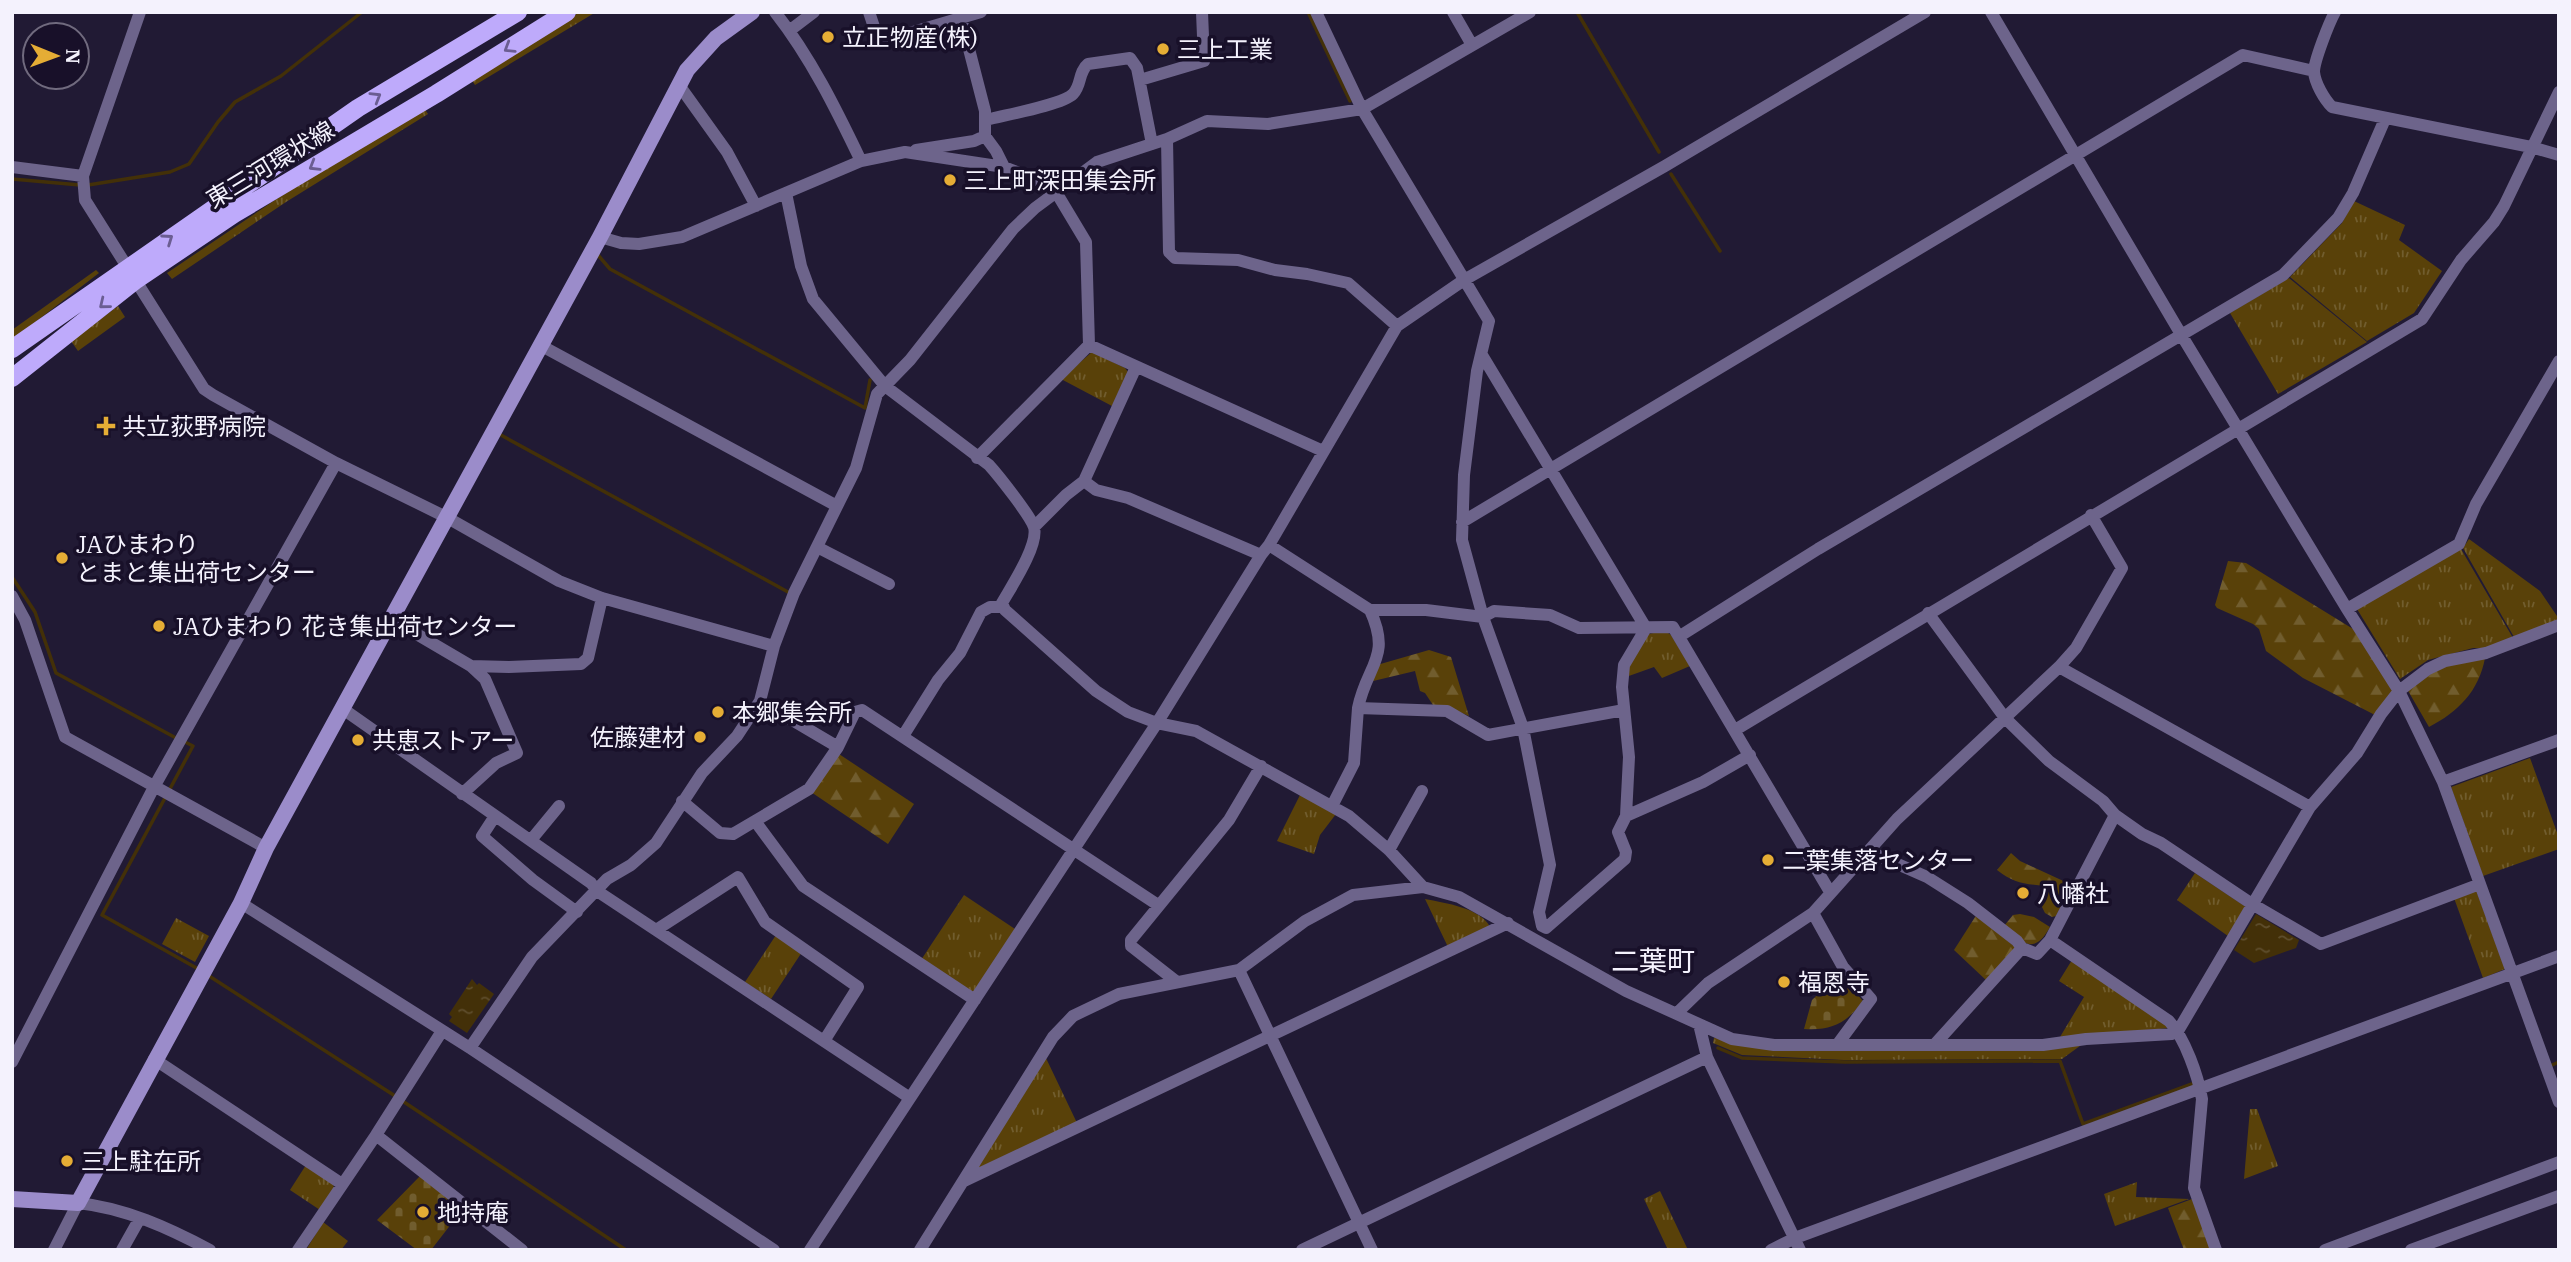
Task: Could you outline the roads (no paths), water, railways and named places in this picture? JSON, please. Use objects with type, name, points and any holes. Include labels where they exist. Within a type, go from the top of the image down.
[{"type":"main road","name":"東三河環状線","points":[[12,378],[132,273],[358,108],[518,12]]},
{"type":"main road","name":"東三河環状線","points":[[12,349],[132,273],[436,94],[567,12]]},
{"type":"street","points":[[140,12],[83,176],[83,191],[85,200],[204,389],[336,463],[446,517],[559,581],[602,598],[774,646]]},
{"type":"street","points":[[54,1250],[154,1059],[241,902],[266,848],[600,237],[687,70],[705,48],[752,12]]},
{"type":"street","points":[[775,12],[830,96],[861,162]]},
{"type":"street","points":[[789,31],[814,12]]},
{"type":"street","points":[[869,12],[880,42],[981,12]]},
{"type":"street","points":[[1140,80],[1204,61],[1202,12]]},
{"type":"street","points":[[1316,12],[1362,108],[1489,321],[1477,370],[1464,475],[1462,522],[1465,557],[1483,617],[1523,728],[1550,865],[1539,912],[1542,926],[1546,928],[1625,859],[1626,852],[1618,832],[1626,816],[1629,757],[1622,687],[1624,665],[1646,628]]},
{"type":"street","points":[[1453,12],[1472,45]]},
{"type":"street","points":[[470,1048],[532,957],[607,879],[631,864],[656,843],[702,773],[737,736],[760,701],[774,646],[794,593],[856,468],[877,394],[910,360],[1013,229],[1035,208],[1097,162],[1167,139],[1207,121],[1268,124],[1362,108],[1530,12]]},
{"type":"street","points":[[810,1250],[1157,723],[1265,550],[1397,326],[1464,280],[1665,166],[1925,12]]},
{"type":"street","points":[[1991,12],[2182,336],[2399,691],[2443,782],[2559,1102]]},
{"type":"street","points":[[2335,12],[2328,25],[2314,71],[2325,99],[2332,107],[2559,155]]},
{"type":"street","points":[[961,18],[986,120],[985,136],[1004,167]]},
{"type":"street","points":[[1462,522],[2243,55],[2314,71]]},
{"type":"street","points":[[986,120],[1066,99],[1077,89],[1083,68],[1088,64],[1130,58],[1137,68],[1152,144]]},
{"type":"street","points":[[680,85],[727,152],[757,206]]},
{"type":"street","points":[[1735,730],[2422,319],[2461,260],[2494,222],[2504,206],[2559,92]]},
{"type":"street","points":[[1680,636],[1818,549],[2283,275],[2338,218],[2353,193],[2385,119]]},
{"type":"street","points":[[600,237],[639,244],[669,241],[700,231],[861,162],[974,141],[985,136]]},
{"type":"street","points":[[1167,139],[1169,252],[1175,258],[1238,260],[1275,270],[1348,283],[1397,326]]},
{"type":"street","points":[[905,152],[1004,167],[1037,180],[1056,192],[1086,242],[1089,345],[977,458]]},
{"type":"street","points":[[12,167],[83,176]]},
{"type":"street","points":[[786,192],[801,266],[813,299],[884,386],[989,465],[1034,527],[1033,543],[1002,603],[1003,607]]},
{"type":"street","points":[[540,345],[837,506]]},
{"type":"street","points":[[1089,345],[1323,451]]},
{"type":"street","points":[[1482,355],[1646,628]]},
{"type":"street","points":[[2347,609],[2459,544],[2476,504],[2559,361]]},
{"type":"street","points":[[1034,527],[1084,481],[1136,368]]},
{"type":"street","points":[[12,1062],[154,787],[336,463]]},
{"type":"street","points":[[1084,481],[1096,490],[1128,498],[1265,550],[1370,610],[1426,610],[1483,617],[1494,611],[1550,615],[1579,628],[1674,627],[1830,892]]},
{"type":"street","points":[[1677,1013],[1708,984],[1813,913],[1897,819],[2006,718],[2076,648],[2122,568],[2091,515]]},
{"type":"street","points":[[817,547],[889,584]]},
{"type":"street","points":[[12,596],[25,620],[65,737],[266,848]]},
{"type":"street","points":[[471,666],[509,667],[586,662],[602,598]]},
{"type":"street","points":[[903,736],[938,680],[960,653],[981,612],[990,607],[1003,607],[1096,691],[1128,712],[1157,723],[1196,731],[1349,816],[1389,850],[1423,887]]},
{"type":"street","points":[[1332,806],[1354,763],[1361,693],[1375,664],[1380,643],[1379,630],[1370,610]]},
{"type":"street","points":[[1928,613],[2006,718],[2049,761],[2142,834],[2161,843],[2252,904],[2321,944],[2480,884]]},
{"type":"street","points":[[391,620],[471,666],[485,679],[517,753],[496,763],[462,794]]},
{"type":"street","points":[[920,1250],[1054,1037],[1073,1016],[1119,994],[1239,970],[1305,921],[1353,895],[1423,887],[1459,897],[1626,991],[1732,1039],[1774,1045],[2043,1045],[2172,1034],[2178,1031],[2310,807],[2357,753],[2399,691],[2428,669],[2445,661],[2486,653],[2559,625]]},
{"type":"street","points":[[2059,667],[2310,807]]},
{"type":"street","points":[[760,701],[838,747]]},
{"type":"street","points":[[1358,708],[1447,711],[1488,735],[1624,710]]},
{"type":"street","points":[[343,709],[591,883],[597,891],[910,1098]]},
{"type":"street","points":[[682,801],[709,825],[728,835],[733,834],[808,789],[838,747],[855,712],[862,710],[1158,905]]},
{"type":"street","points":[[2443,782],[2559,740]]},
{"type":"street","points":[[1626,816],[1703,782],[1750,755]]},
{"type":"street","points":[[1177,982],[1131,946],[1131,940],[1230,820],[1261,766]]},
{"type":"street","points":[[1389,850],[1422,791]]},
{"type":"street","points":[[530,840],[559,806]]},
{"type":"street","points":[[1868,851],[1927,877],[2017,941],[2022,948],[2037,954],[2050,940],[2115,815]]},
{"type":"street","points":[[495,816],[482,836],[533,880],[577,912]]},
{"type":"street","points":[[755,821],[803,886],[975,1000]]},
{"type":"street","points":[[656,930],[738,877],[765,922],[858,987],[824,1041]]},
{"type":"street","points":[[241,902],[470,1048],[753,1244],[774,1250]]},
{"type":"street","points":[[1813,913],[1843,967],[1871,999],[1837,1045]]},
{"type":"street","points":[[962,1182],[1508,923]]},
{"type":"street","points":[[2050,940],[2169,1021],[2178,1031],[2202,1099],[2194,1188],[2216,1250]]},
{"type":"street","points":[[1935,1044],[2022,948]]},
{"type":"street","points":[[1771,1250],[1798,1244],[2200,1088],[2559,956]]},
{"type":"street","points":[[1239,970],[1372,1250]]},
{"type":"street","points":[[1699,1024],[1707,1057],[1798,1244]]},
{"type":"street","points":[[300,1248],[442,1031]]},
{"type":"street","points":[[1302,1250],[1707,1057]]},
{"type":"street","points":[[154,1059],[342,1184]]},
{"type":"street","points":[[376,1135],[522,1250]]},
{"type":"street","points":[[2325,1250],[2559,1162]]},
{"type":"street","points":[[2411,1250],[2559,1196]]},
{"type":"street","points":[[12,1199],[78,1203],[140,1218],[211,1250]]},
{"type":"street","points":[[122,1250],[140,1218]]},
{"type":"water","points":[[2256,914],[2299,940],[2296,948],[2254,963],[2234,950]]},
{"type":"water","points":[[472,979],[477,985],[479,983],[494,994],[467,1033],[449,1021],[452,1017],[449,1014]]},
{"type":"waterway","points":[[88,185],[170,172],[189,164],[235,102],[281,76],[362,12]]},
{"type":"waterway","points":[[1308,12],[1350,101]]},
{"type":"waterway","points":[[1577,12],[1659,152]]},
{"type":"waterway","points":[[1671,174],[1720,251]]},
{"type":"waterway","points":[[12,179],[80,185]]},
{"type":"waterway","points":[[598,255],[610,269],[865,408],[870,380]]},
{"type":"waterway","points":[[499,434],[788,592]]},
{"type":"waterway","points":[[12,577],[35,612],[56,673],[176,738]]},
{"type":"waterway","points":[[183,741],[193,746],[102,915],[200,970]]},
{"type":"waterway","points":[[206,974],[626,1250]]},
{"type":"waterway","points":[[1718,1048],[1742,1058],[1845,1062],[2060,1061],[2083,1124],[2192,1084]]},
{"type":"waterway","points":[[2552,1065],[2559,1062]]},
{"type":"place","name":"立正物産(株)","points":[[828,37]]},
{"type":"place","name":"三上工業","points":[[1163,49]]},
{"type":"place","name":"三上町深田集会所","points":[[950,180]]},
{"type":"place","name":"共立荻野病院","points":[[106,426]]},
{"type":"place","name":"JAひまわり とまと集出荷センター","points":[[62,558]]},
{"type":"place","name":"JAひまわり 花き集出荷センター","points":[[159,626]]},
{"type":"place","name":"本郷集会所","points":[[718,712]]},
{"type":"place","name":"佐藤建材","points":[[700,737]]},
{"type":"place","name":"共恵ストアー","points":[[358,740]]},
{"type":"place","name":"二葉集落センター","points":[[1768,860]]},
{"type":"place","name":"八幡社","points":[[2023,893]]},
{"type":"place","name":"福恩寺","points":[[1784,982]]},
{"type":"place","name":"三上駐在所","points":[[67,1161]]},
{"type":"place","name":"地持庵","points":[[423,1212]]},
{"type":"district","name":"二葉町","points":[[1653,960]]}]
